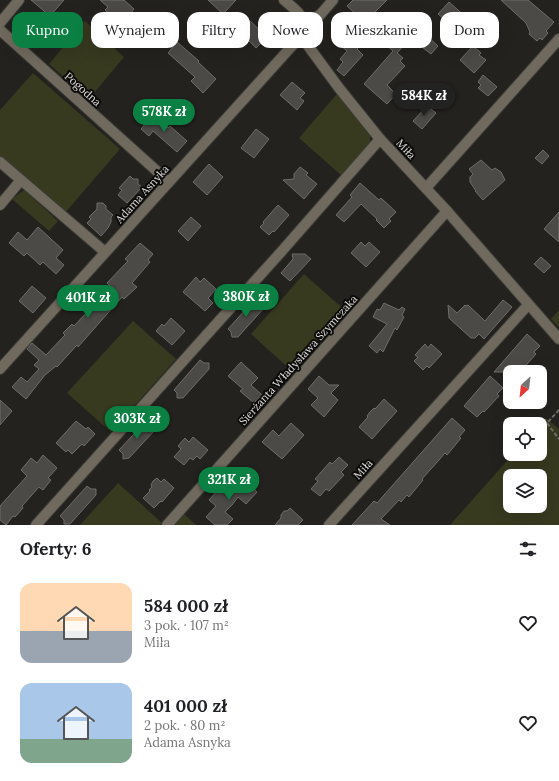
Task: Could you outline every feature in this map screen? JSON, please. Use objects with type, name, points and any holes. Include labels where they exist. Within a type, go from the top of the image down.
[{"type":"street","points":[[0,23],[19,0]]},
{"type":"street","points":[[284,0],[298,12]]},
{"type":"street","points":[[322,12],[333,0]]},
{"type":"street","name":"Pogodna","points":[[0,30],[169,182]]},
{"type":"street","points":[[426,188],[559,39]]},
{"type":"street","name":"Adama Asnyka","points":[[0,370],[290,48]]},
{"type":"street","name":"Miła","points":[[309,48],[380,139],[447,211],[559,339]]},
{"type":"street","points":[[36,525],[281,252],[380,139]]},
{"type":"street","points":[[0,162],[105,252]]},
{"type":"street","points":[[0,205],[22,180]]},
{"type":"street","name":"Sierżanta Władysława Szymczaka","points":[[167,525],[447,211]]},
{"type":"street","name":"Miła","points":[[329,525],[528,305]]},
{"type":"path","points":[[559,410],[547,423],[559,439]]},
{"type":"green space","points":[[85,21],[91,27],[91,48],[114,48],[124,57],[89,99],[49,64],[62,48],[83,48],[83,23]]},
{"type":"green space","points":[[33,73],[120,149],[64,214],[0,157],[0,110]]},
{"type":"green space","points":[[337,94],[370,136],[370,143],[341,175],[299,138]]},
{"type":"green space","points":[[24,190],[58,221],[49,231],[12,199]]},
{"type":"green space","points":[[304,274],[348,313],[294,373],[251,334]]},
{"type":"green space","points":[[559,310],[559,327],[551,319]]},
{"type":"green space","points":[[133,321],[176,359],[111,432],[67,393]]},
{"type":"green space","points":[[547,419],[559,429],[559,525],[450,525],[507,461],[547,461]]},
{"type":"green space","points":[[118,483],[162,523],[160,525],[80,525]]},
{"type":"green space","points":[[183,513],[196,525],[172,525]]},
{"type":"building","points":[[31,0],[64,0],[54,12],[45,12]]},
{"type":"building","points":[[100,0],[124,0],[134,9],[132,12],[107,12],[105,10],[108,7]]},
{"type":"building","points":[[208,0],[236,0],[225,12],[221,12]]},
{"type":"building","points":[[353,0],[387,0],[375,12],[353,12],[347,6]]},
{"type":"building","points":[[501,0],[528,0],[554,22],[546,31],[548,33],[542,40],[540,38],[537,41],[529,34],[530,32],[526,23]]},
{"type":"building","points":[[449,2],[460,12],[440,12],[440,16],[438,14]]},
{"type":"building","points":[[250,21],[258,28],[258,46],[256,48],[250,42]]},
{"type":"building","points":[[432,40],[438,46],[431,54],[423,48],[432,48]]},
{"type":"building","points":[[179,44],[199,61],[198,62],[216,79],[203,93],[191,81],[195,77],[168,53],[172,48],[179,48]]},
{"type":"building","points":[[344,48],[358,48],[363,55],[344,76],[337,70],[343,62],[340,59],[347,51]]},
{"type":"building","points":[[390,48],[402,48],[397,53],[403,58],[400,61],[405,66],[387,85],[396,94],[387,104],[364,84],[393,51]]},
{"type":"building","points":[[471,48],[475,48],[481,53],[479,55],[486,60],[474,73],[460,60]]},
{"type":"building","points":[[483,75],[497,87],[488,96],[478,88],[481,85],[478,82]]},
{"type":"building","points":[[292,82],[305,93],[300,98],[304,101],[297,110],[280,95]]},
{"type":"building","points":[[427,106],[436,113],[422,129],[413,121]]},
{"type":"building","points":[[153,115],[168,128],[170,126],[187,141],[177,152],[153,131],[149,136],[141,129]]},
{"type":"building","points":[[256,129],[269,139],[254,158],[241,148]]},
{"type":"building","points":[[543,150],[549,156],[542,164],[535,158]]},
{"type":"building","points":[[481,160],[492,170],[495,168],[501,172],[505,180],[483,200],[475,191],[470,182],[470,177],[473,174],[469,169]]},
{"type":"building","points":[[209,164],[223,177],[207,195],[193,182]]},
{"type":"building","points":[[300,167],[308,173],[306,175],[317,184],[304,199],[283,180],[294,179],[294,174]]},
{"type":"building","points":[[130,176],[133,179],[138,179],[138,184],[142,187],[127,203],[118,195],[122,190],[119,188]]},
{"type":"building","points":[[360,183],[379,200],[381,198],[396,212],[389,219],[391,221],[384,228],[361,204],[344,222],[336,215],[352,197],[350,195]]},
{"type":"building","points":[[97,203],[103,203],[106,206],[106,209],[113,215],[108,228],[101,236],[87,223],[91,219],[89,217],[97,209]]},
{"type":"building","points":[[278,205],[289,215],[274,232],[273,231],[269,235],[260,227]]},
{"type":"building","points":[[559,212],[559,242],[544,229]]},
{"type":"building","points":[[191,217],[201,226],[188,241],[178,231]]},
{"type":"building","points":[[38,227],[63,250],[56,258],[64,265],[56,274],[43,262],[40,265],[27,253],[24,256],[9,243],[18,232],[27,240]]},
{"type":"building","points":[[361,242],[365,246],[369,242],[380,252],[366,267],[351,253]]},
{"type":"building","points":[[140,243],[153,254],[148,260],[150,262],[132,283],[137,287],[124,299],[122,297],[78,347],[77,345],[57,367],[56,366],[45,375],[26,399],[12,387],[21,377],[27,382],[39,369],[34,365],[39,360],[27,349],[32,343],[46,355],[65,335],[63,333],[72,324],[74,326],[110,286],[107,283],[128,261],[125,259]]},
{"type":"building","points":[[292,254],[305,254],[311,259],[290,281],[281,273],[293,259]]},
{"type":"building","points":[[541,257],[551,266],[544,273],[534,264]]},
{"type":"building","points":[[196,277],[200,282],[204,278],[216,289],[208,298],[213,303],[205,311],[183,292]]},
{"type":"building","points":[[32,286],[46,298],[33,313],[19,301]]},
{"type":"building","points":[[255,299],[258,302],[263,302],[264,308],[238,337],[232,337],[231,332],[228,329]]},
{"type":"building","points":[[503,300],[512,307],[484,339],[479,334],[475,338],[471,338],[449,318],[448,305],[457,313],[465,305],[468,305],[485,321]]},
{"type":"building","points":[[384,303],[399,310],[402,307],[405,309],[402,315],[404,317],[397,330],[395,328],[383,352],[380,349],[377,353],[369,346],[387,324],[373,317],[377,309],[380,310]]},
{"type":"building","points":[[171,318],[185,331],[172,345],[156,331],[162,324],[164,326]]},
{"type":"building","points":[[527,334],[540,346],[534,352],[536,354],[526,365],[503,365],[503,372],[494,372]]},
{"type":"building","points":[[425,344],[428,348],[431,344],[442,354],[429,368],[427,366],[423,370],[414,361],[418,357],[415,355]]},
{"type":"building","points":[[200,360],[204,363],[209,363],[209,369],[183,398],[177,398],[177,393],[174,390]]},
{"type":"building","points":[[241,362],[258,378],[251,385],[262,395],[254,403],[240,391],[243,389],[228,376]]},
{"type":"building","points":[[319,376],[329,385],[339,385],[331,393],[338,400],[324,417],[311,405],[318,398],[308,389]]},
{"type":"building","points":[[490,376],[503,388],[497,394],[499,396],[484,412],[483,411],[477,417],[464,406]]},
{"type":"building","points":[[384,399],[397,411],[372,439],[359,427],[368,417],[367,416],[370,412],[374,408],[375,409]]},
{"type":"building","points":[[0,400],[12,411],[0,425]]},
{"type":"building","points":[[452,418],[465,430],[459,437],[461,438],[447,455],[445,453],[422,479],[423,480],[409,497],[407,495],[401,502],[399,500],[381,519],[390,525],[352,525],[374,501],[377,503]]},
{"type":"building","points":[[76,421],[86,429],[88,427],[95,434],[84,446],[82,444],[72,454],[68,450],[66,452],[56,443]]},
{"type":"building","points":[[146,421],[150,424],[155,423],[155,430],[129,458],[123,459],[123,454],[119,450]]},
{"type":"building","points":[[291,423],[304,435],[282,459],[262,442],[273,430],[279,436]]},
{"type":"building","points":[[193,437],[208,450],[200,459],[197,456],[193,460],[190,458],[184,465],[174,457],[181,449],[178,446],[185,438],[189,442]]},
{"type":"building","points":[[43,455],[57,468],[48,478],[51,480],[43,490],[39,487],[22,506],[23,508],[15,517],[13,516],[6,525],[0,520],[0,506],[27,476],[21,470],[31,458],[37,463]]},
{"type":"building","points":[[339,457],[348,465],[341,472],[344,475],[329,491],[326,489],[320,496],[311,489],[318,481],[315,479],[330,462],[332,464]]},
{"type":"building","points":[[157,478],[161,482],[164,479],[174,488],[162,502],[161,501],[154,508],[143,498],[150,491],[149,490],[152,487],[151,485],[153,481]]},
{"type":"building","points":[[240,478],[257,492],[246,504],[238,497],[225,512],[233,519],[227,525],[215,525],[206,517],[216,506],[209,500],[224,483],[231,489]]},
{"type":"building","points":[[87,486],[91,489],[96,489],[96,495],[70,524],[64,524],[64,520],[60,516]]},
{"type":"building","points":[[290,508],[303,520],[298,525],[275,525],[281,518],[284,511],[287,511]]}]
